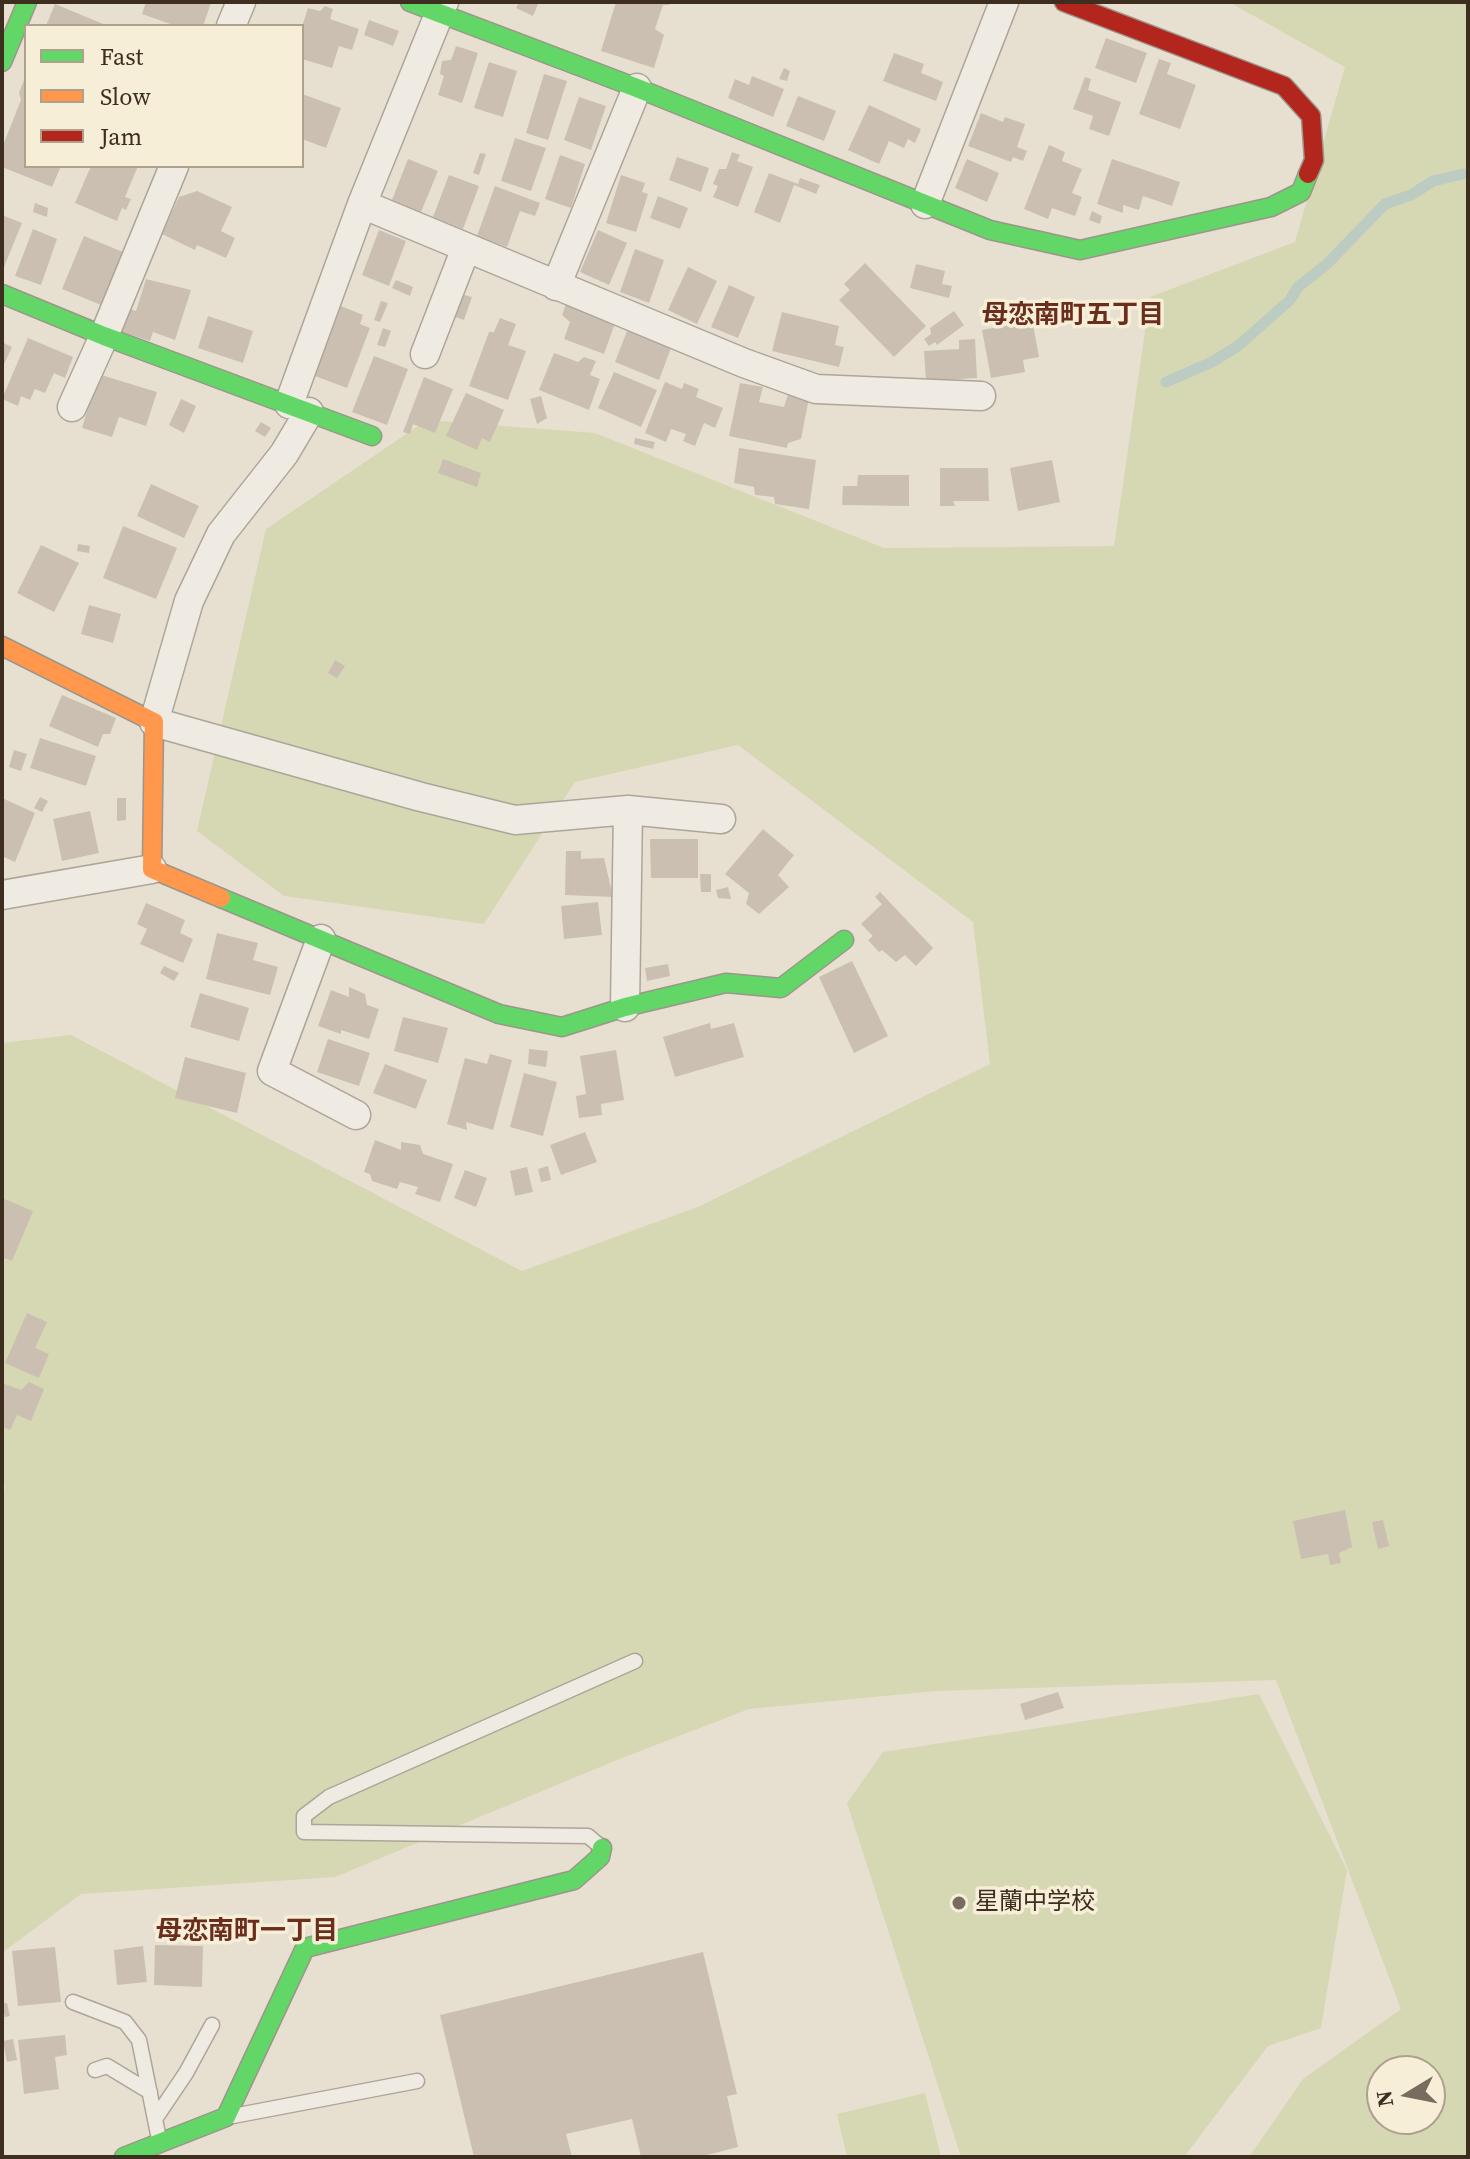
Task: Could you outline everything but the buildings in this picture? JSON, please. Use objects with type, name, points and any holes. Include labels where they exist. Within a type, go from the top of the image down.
[{"type":"street","points":[[2,62],[27,2]]},
{"type":"street","points":[[232,24],[241,2]]},
{"type":"street","points":[[410,2],[441,8],[990,230],[1080,250],[1271,207],[1301,192],[1314,160],[1311,116],[1284,86],[1064,2]]},
{"type":"street","points":[[925,204],[1004,2]]},
{"type":"street","points":[[152,869],[154,722],[189,601],[221,534],[284,454],[362,204],[441,8]]},
{"type":"street","points":[[556,286],[637,88]]},
{"type":"street","points":[[72,407],[173,168]]},
{"type":"street","points":[[362,204],[744,363],[816,389],[981,396]]},
{"type":"street","points":[[425,354],[466,248]]},
{"type":"street","points":[[2,294],[104,336],[372,436]]},
{"type":"street","points":[[2,646],[154,722],[421,797],[515,820],[628,810],[721,819]]},
{"type":"street","points":[[625,1007],[628,810]]},
{"type":"street","points":[[2,895],[152,869],[499,1014],[562,1027],[625,1007],[726,983],[781,988],[844,940]]},
{"type":"street","points":[[321,939],[272,1071],[356,1115]]},
{"type":"street","points":[[124,2157],[226,2117],[305,1948],[574,1880],[600,1857],[602,1848]]},
{"type":"lane","points":[[602,1848],[588,1836],[304,1832],[304,1816],[329,1797],[635,1661]]},
{"type":"lane","points":[[73,2002],[125,2022],[139,2040],[160,2144]]},
{"type":"lane","points":[[155,2119],[186,2073],[212,2025]]},
{"type":"lane","points":[[95,2070],[107,2066],[150,2092]]},
{"type":"lane","points":[[226,2117],[417,2081]]},
{"type":"green space","points":[[1229,2],[1468,2],[1468,2157],[1249,2157],[1303,2079],[1401,2009],[1276,1680],[936,1691],[749,1709],[335,1877],[81,1894],[2,1953],[2,1491],[5,1489],[2,1472],[2,1043],[71,1035],[522,1271],[700,1206],[990,1064],[973,922],[738,745],[575,782],[484,924],[284,896],[197,831],[266,529],[427,420],[595,433],[884,548],[1114,546],[1150,297],[1295,242],[1345,67]]},
{"type":"green space","points":[[1259,1694],[1347,1870],[1321,2028],[1268,2046],[1184,2157],[961,2157],[847,1803],[883,1752]]},
{"type":"green space","points":[[925,2093],[941,2157],[847,2157],[837,2114]]},
{"type":"waterway","points":[[1166,382],[1212,362],[1238,346],[1290,300],[1298,287],[1327,264],[1385,204],[1411,195],[1433,181],[1463,174]]},
{"type":"traffic: fast","points":[[2,62],[27,2]]},
{"type":"traffic: fast","points":[[410,2],[637,88],[990,230],[1080,250],[1271,207],[1301,192],[1308,174]]},
{"type":"traffic: fast","points":[[2,294],[104,336],[372,436]]},
{"type":"traffic: fast","points":[[221,898],[499,1014],[562,1027],[625,1007],[726,983],[781,988],[844,940]]},
{"type":"traffic: fast","points":[[124,2157],[226,2117],[305,1948],[574,1880],[600,1857],[602,1848]]},
{"type":"traffic: slow","points":[[2,646],[154,722],[152,869],[221,898]]},
{"type":"traffic: jam","points":[[1064,2],[1284,86],[1311,116],[1314,160],[1308,174]]},
{"type":"place","name":"星蘭中学校","points":[[959,1903]]},
{"type":"district","name":"母恋南町五丁目","points":[[1073,316]]},
{"type":"district","name":"母恋南町一丁目","points":[[247,1932]]}]
